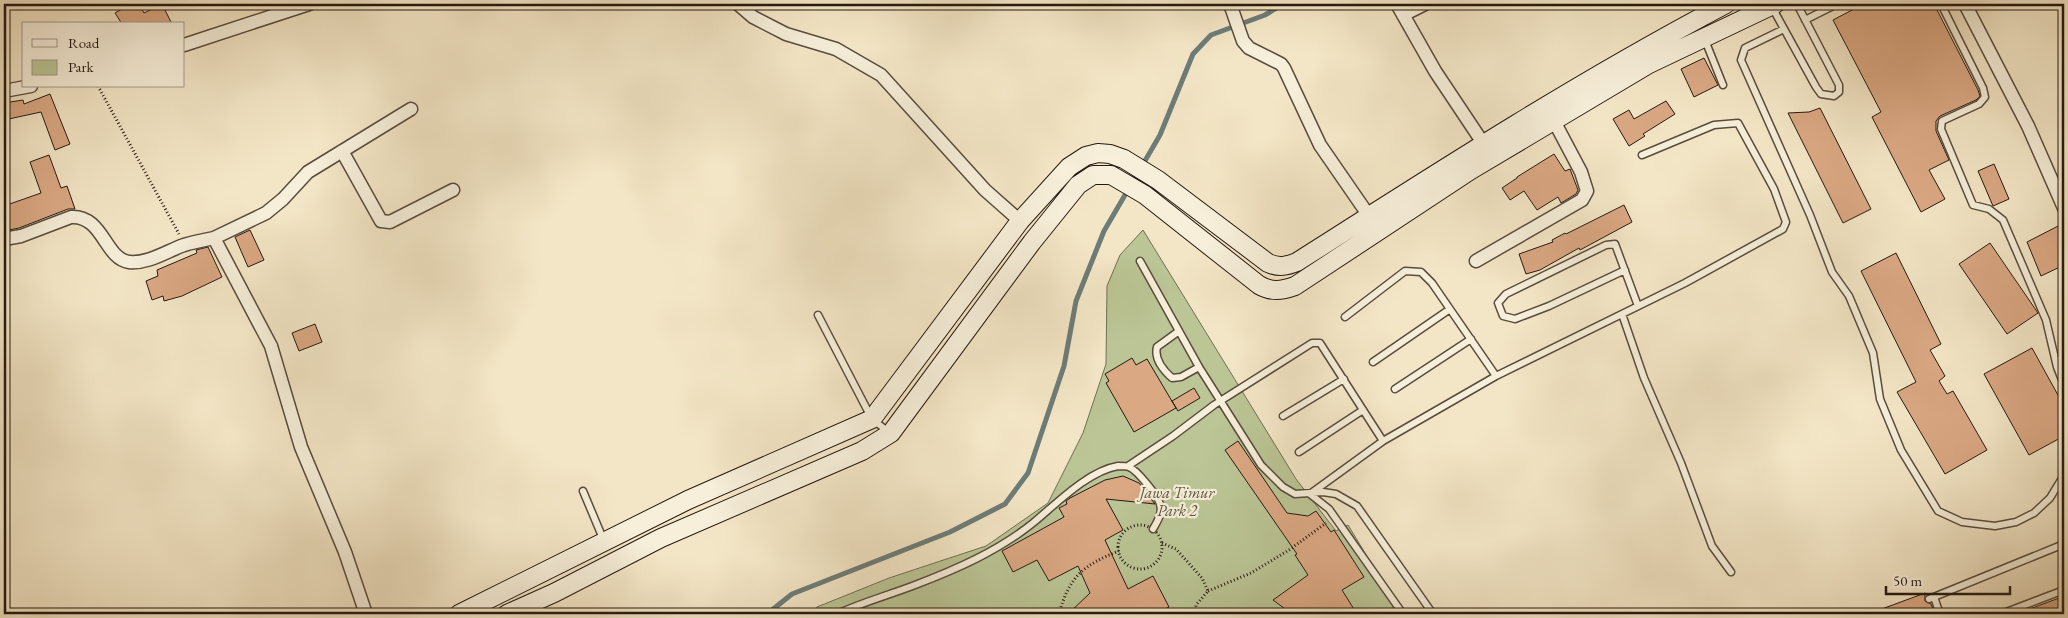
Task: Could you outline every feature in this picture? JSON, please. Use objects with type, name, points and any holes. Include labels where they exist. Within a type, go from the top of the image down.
[{"type":"street","points":[[185,45],[309,4]]},
{"type":"street","points":[[738,4],[753,17],[786,34],[836,49],[881,75],[985,190],[1020,221]]},
{"type":"street","points":[[1230,4],[1243,41],[1249,48],[1281,64],[1284,68],[1320,145],[1369,216]]},
{"type":"street","points":[[1425,4],[1400,9],[1435,71],[1483,143]]},
{"type":"street","points":[[509,589],[512,612],[554,593],[660,538],[862,451],[891,434],[1032,242],[1078,184],[1093,176],[1111,175],[1146,196],[1267,290],[1285,290],[1295,286],[1471,170],[1554,121],[1616,74],[1726,4]]},
{"type":"street","points":[[459,614],[688,500],[872,419],[1020,221],[1074,162],[1086,156],[1098,153],[1110,154],[1124,159],[1157,180],[1274,266],[1288,265],[1297,262],[1483,143],[1616,74],[1649,64],[1772,4]]},
{"type":"street","points":[[1965,4],[2028,126],[2064,208]]},
{"type":"street","points":[[4,91],[22,88]]},
{"type":"street","points":[[4,239],[21,236],[78,216],[91,222],[115,252],[126,262],[137,263],[185,245],[214,238],[266,213],[283,199],[308,172],[411,109]]},
{"type":"street","points":[[1476,261],[1554,218],[1582,200],[1585,195],[1587,191],[1581,172],[1554,121]]},
{"type":"street","points":[[342,151],[381,221],[390,222],[453,190]]},
{"type":"street","points":[[1111,175],[1124,159]]},
{"type":"street","points":[[1146,196],[1157,180]]},
{"type":"street","points":[[214,238],[271,346],[301,447],[345,552],[366,614]]},
{"type":"street","points":[[546,572],[554,593]]},
{"type":"lane","points":[[1772,4],[1816,87],[1821,94],[1834,96],[1839,92],[1839,85],[1797,4]]},
{"type":"lane","points":[[1805,20],[1837,4]]},
{"type":"lane","points":[[1941,4],[1983,88],[1985,97],[1979,104],[1942,121],[1941,129],[1973,204],[1989,209],[2004,220],[2046,320],[2057,367],[2064,385]]},
{"type":"lane","points":[[1784,29],[1745,48],[1741,60],[1810,215],[1832,272],[1849,296],[1873,353],[1880,399],[1902,450],[1938,511],[1962,522],[1995,526],[2016,522],[2034,513],[2050,498],[2064,475]]},
{"type":"lane","points":[[1704,38],[1723,85]]},
{"type":"lane","points":[[1310,494],[1383,441],[1496,376],[1685,283],[1783,229],[1786,222],[1774,188],[1738,123],[1714,125],[1642,155]]},
{"type":"lane","points":[[1625,270],[1549,306],[1515,319],[1503,316],[1498,303],[1506,294],[1606,245],[1615,244],[1625,270],[1638,306]]},
{"type":"lane","points":[[1140,261],[1199,368],[1261,466],[1283,487],[1295,494],[1323,492],[1336,494],[1357,506],[1434,614]]},
{"type":"lane","points":[[1345,317],[1405,271],[1421,272],[1432,283],[1496,376]]},
{"type":"lane","points":[[1374,362],[1450,309]]},
{"type":"lane","points":[[1622,314],[1644,378],[1681,463],[1712,546],[1731,572]]},
{"type":"lane","points":[[818,315],[872,419],[891,434]]},
{"type":"lane","points":[[1179,331],[1157,346],[1158,360],[1166,373],[1172,378],[1181,377],[1199,368]]},
{"type":"lane","points":[[1395,390],[1471,339]]},
{"type":"lane","points":[[1128,466],[1221,401],[1312,343],[1320,343],[1383,441]]},
{"type":"lane","points":[[1283,416],[1344,379]]},
{"type":"lane","points":[[1299,452],[1363,410]]},
{"type":"lane","points":[[837,614],[960,567],[996,548],[1031,525],[1082,483],[1103,471],[1118,466],[1128,466],[1137,472],[1160,504],[1161,514],[1153,529]]},
{"type":"lane","points":[[583,491],[604,543]]},
{"type":"lane","points":[[1310,494],[1329,509],[1403,614]]},
{"type":"lane","points":[[1940,614],[1931,598],[2064,544]]},
{"type":"lane","points":[[2001,614],[2064,590]]},
{"type":"path","points":[[99,88],[185,245]]},
{"type":"path","points":[[1184,614],[1195,612],[1196,605],[1208,591],[1259,568],[1326,524],[1327,519]]},
{"type":"path","points":[[1136,526],[1145,526],[1153,529],[1162,543],[1162,552],[1158,560],[1152,566],[1144,569],[1136,569],[1128,565],[1122,559],[1119,551],[1122,535],[1128,529],[1136,526]]},
{"type":"path","points":[[1162,543],[1176,548],[1202,578],[1208,591]]},
{"type":"path","points":[[1059,614],[1065,593],[1078,574],[1100,558],[1119,551]]},
{"type":"green space","name":"Jawa Timur Park 2","points":[[1143,230],[1296,479],[1336,531],[1348,525],[1402,614],[810,614],[817,607],[889,578],[986,546],[1048,503],[1083,433],[1106,364],[1107,286],[1120,255]]},
{"type":"building","points":[[130,4],[139,4],[144,13],[162,4],[171,22],[121,22],[115,13]]},
{"type":"building","points":[[1854,4],[1934,4],[1980,96],[1976,100],[1940,116],[1936,121],[1936,131],[1949,160],[1929,170],[1945,199],[1921,212],[1872,117],[1881,112],[1833,20],[1856,8]]},
{"type":"building","points":[[1704,58],[1718,85],[1694,97],[1681,69]]},
{"type":"building","points":[[50,94],[70,144],[55,150],[41,112],[4,120],[4,103],[23,100],[24,104]]},
{"type":"building","points":[[1666,101],[1675,114],[1643,134],[1645,136],[1629,146],[1613,119],[1629,110],[1634,119]]},
{"type":"building","points":[[1820,108],[1871,209],[1843,223],[1788,113],[1809,112]]},
{"type":"building","points":[[1554,154],[1565,171],[1570,169],[1578,190],[1576,194],[1561,203],[1558,197],[1537,210],[1524,191],[1510,200],[1502,188]]},
{"type":"building","points":[[49,155],[61,188],[67,186],[75,209],[68,209],[19,228],[4,231],[4,206],[41,193],[30,162]]},
{"type":"building","points":[[1994,164],[2009,199],[1993,206],[1978,171]]},
{"type":"building","points":[[1624,205],[1632,222],[1540,270],[1526,274],[1519,254],[1553,242],[1552,240],[1565,233]]},
{"type":"building","points":[[2064,223],[2064,265],[2041,276],[2027,242]]},
{"type":"building","points":[[250,230],[264,260],[248,267],[235,237]]},
{"type":"building","points":[[1990,243],[2038,313],[2007,334],[1959,264]]},
{"type":"building","points":[[208,247],[222,277],[182,296],[164,301],[163,296],[152,300],[146,281],[158,276],[157,270],[197,253],[196,250]]},
{"type":"building","points":[[1896,253],[1941,344],[1930,350],[1945,376],[1939,381],[1947,394],[1953,391],[1987,450],[1945,474],[1897,392],[1916,382],[1861,271]]},
{"type":"building","points":[[315,324],[322,342],[299,351],[292,333]]},
{"type":"building","points":[[2032,348],[2064,406],[2064,436],[2029,455],[1984,374]]},
{"type":"building","points":[[1132,358],[1136,365],[1147,359],[1176,408],[1134,432],[1106,383],[1109,381],[1105,374]]},
{"type":"building","points":[[1194,388],[1200,398],[1178,411],[1172,401]]},
{"type":"building","points":[[1238,441],[1287,513],[1308,516],[1316,511],[1331,532],[1334,530],[1364,577],[1342,590],[1357,614],[1292,614],[1273,600],[1308,575],[1295,555],[1297,554],[1225,450]]},
{"type":"building","points":[[1123,476],[1139,483],[1155,504],[1106,499],[1123,530],[1105,540],[1128,589],[1153,576],[1169,607],[1155,614],[1068,614],[1090,593],[1078,566],[1049,581],[1037,560],[1013,572],[1002,551],[1064,517],[1059,508],[1067,504],[1066,501],[1070,498],[1105,480]]},
{"type":"building","points":[[1925,593],[1925,601],[1931,604],[1933,609],[1927,614],[1871,613]]},
{"type":"building","points":[[2059,598],[2064,614],[2019,614],[2019,613]]},
{"type":"waterway","points":[[767,614],[792,594],[950,532],[1005,504],[1028,473],[1064,366],[1076,301],[1104,231],[1160,135],[1193,54],[1211,35],[1265,15],[1283,4]]}]
